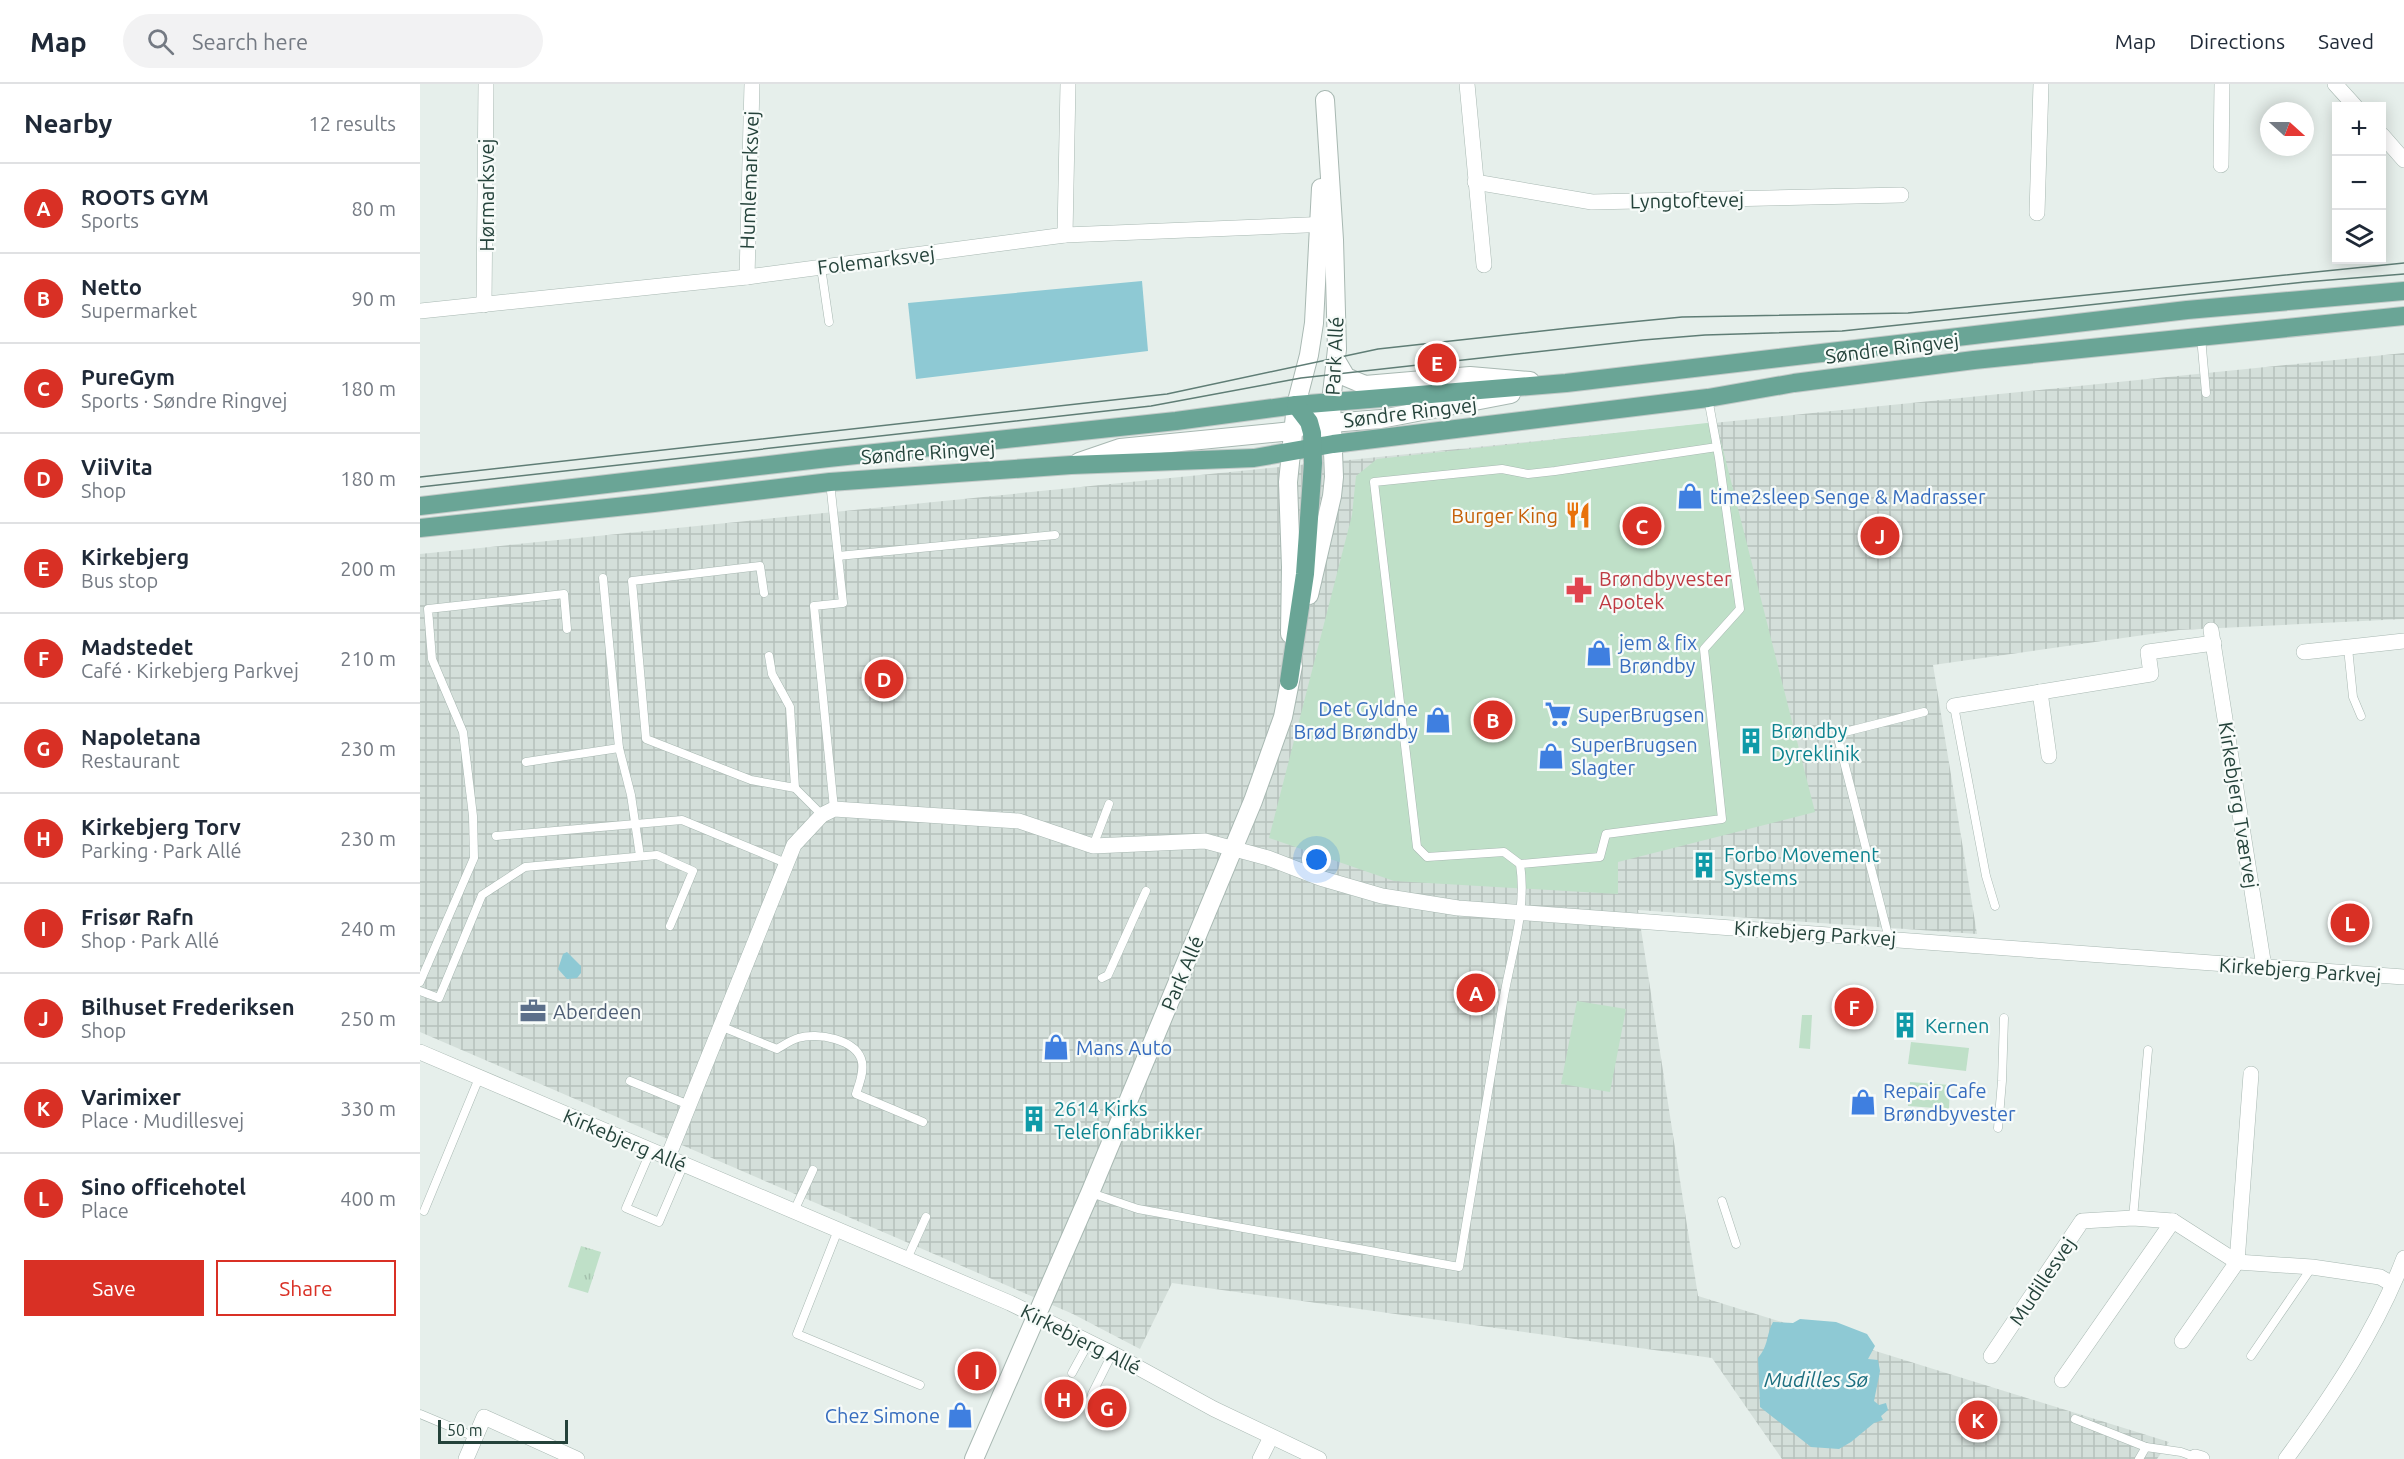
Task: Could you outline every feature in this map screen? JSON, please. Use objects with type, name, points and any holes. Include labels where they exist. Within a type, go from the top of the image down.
[{"type":"main road","name":"Søndre Ringvej","points":[[420,506],[828,458],[1176,422],[1296,405],[1566,383],[2187,310],[2404,291]]},
{"type":"main road","name":"Søndre Ringvej","points":[[420,528],[830,482],[1071,465],[1237,459],[1290,451],[1311,434],[1333,444],[1708,398],[1794,383],[1974,360],[2404,316]]},
{"type":"main road","points":[[1289,681],[1305,574],[1311,434],[1296,405]]},
{"type":"street","name":"Hørmarksvej","points":[[484,305],[486,84]]},
{"type":"street","name":"Humlemarksvej","points":[[747,277],[752,84]]},
{"type":"street","points":[[1065,235],[1068,84]]},
{"type":"street","points":[[1467,84],[1484,265]]},
{"type":"street","points":[[2037,213],[2041,84]]},
{"type":"street","points":[[2221,165],[2222,84]]},
{"type":"street","points":[[2335,84],[2351,102]]},
{"type":"street","name":"Park Allé","points":[[974,1459],[1090,1193],[1234,848],[1283,717],[1289,681],[1332,496],[1331,402],[1336,360],[1326,224],[1325,92]]},
{"type":"street","points":[[2386,139],[2404,159]]},
{"type":"street","name":"Lyngtoftevej","points":[[1475,182],[1592,202],[1901,195]]},
{"type":"street","name":"Folemarksvej","points":[[420,311],[747,277],[1065,235],[1326,224]]},
{"type":"street","name":"Park Allé","points":[[1289,681],[1291,567],[1288,482],[1290,451],[1296,405],[1309,355],[1326,224]]},
{"type":"street","points":[[1336,360],[1346,377],[1365,385],[1470,376],[1566,383]]},
{"type":"street","points":[[1071,465],[1120,448],[1292,431],[1311,434],[1331,423],[1390,417],[1566,383]]},
{"type":"street","points":[[1311,434],[1331,402]]},
{"type":"street","name":"Kirkebjerg Tværvej","points":[[1954,706],[2151,674],[2148,652],[2212,637],[2264,967]]},
{"type":"street","points":[[2304,652],[2404,641]]},
{"type":"street","points":[[2040,692],[2049,756]]},
{"type":"street","points":[[668,1157],[786,863],[800,837],[828,812],[1019,821],[1093,846]]},
{"type":"street","name":"Kirkebjerg Parkvej","points":[[1093,846],[1205,841],[1268,858],[1320,878],[1382,896],[1458,908],[2404,977]]},
{"type":"street","name":"Kirkebjerg Allé","points":[[420,1052],[1010,1303],[1271,1437],[1319,1459]]},
{"type":"street","points":[[2182,1341],[2237,1262],[2251,1074]]},
{"type":"street","name":"Mudillesvej","points":[[1991,1356],[2082,1221],[2133,1218],[2173,1221],[2237,1262],[2312,1267],[2380,1277],[2392,1284]]},
{"type":"street","points":[[2062,1380],[2173,1221]]},
{"type":"street","points":[[2286,1459],[2334,1392],[2378,1315],[2404,1258]]},
{"type":"street","points":[[466,1459],[484,1418],[576,1459]]},
{"type":"street","points":[[1260,1459],[1271,1437]]},
{"type":"lane","points":[[821,267],[829,322]]},
{"type":"lane","points":[[2201,335],[2206,393]]},
{"type":"lane","points":[[1708,398],[1717,447],[1740,609],[1704,649],[1722,819],[1606,834],[1600,857],[1520,864],[1504,852],[1427,857],[1417,847],[1374,482],[1502,469],[1528,474],[1717,447]]},
{"type":"lane","points":[[828,812],[814,606],[843,603],[830,482]]},
{"type":"lane","points":[[838,556],[1055,535]]},
{"type":"lane","points":[[764,593],[760,566],[632,580],[646,739],[750,780],[795,788],[828,812]]},
{"type":"lane","points":[[603,578],[619,748],[631,795],[640,856]]},
{"type":"lane","points":[[420,982],[474,858],[473,816],[463,732],[432,659],[428,609],[564,594],[567,629]]},
{"type":"lane","points":[[2349,648],[2353,697],[2361,716]]},
{"type":"lane","points":[[769,656],[772,674],[790,706],[795,788]]},
{"type":"lane","points":[[1954,706],[1986,876],[1995,906]]},
{"type":"lane","points":[[1889,939],[1837,734],[1924,712]]},
{"type":"lane","points":[[525,762],[619,748]]},
{"type":"lane","points":[[1093,846],[1109,804]]},
{"type":"lane","points":[[495,836],[682,820],[786,863]]},
{"type":"lane","points":[[420,991],[439,998],[482,895],[525,867],[657,855],[693,871],[670,926]]},
{"type":"lane","points":[[1090,1193],[1114,1203],[1147,1211],[1459,1267],[1520,912],[1522,879],[1520,864]]},
{"type":"lane","points":[[1101,978],[1108,975],[1146,891]]},
{"type":"lane","points":[[1998,1128],[2004,1018]]},
{"type":"lane","points":[[720,1026],[777,1049],[797,1038],[805,1037],[843,1042],[855,1049],[862,1062],[861,1080],[856,1094],[923,1122]]},
{"type":"lane","points":[[2133,1218],[2148,1050]]},
{"type":"lane","points":[[424,1211],[479,1078]]},
{"type":"lane","points":[[630,1081],[689,1105]]},
{"type":"lane","points":[[651,1150],[626,1208],[659,1222],[684,1164]]},
{"type":"lane","points":[[794,1211],[813,1170]]},
{"type":"lane","points":[[1722,1201],[1736,1244]]},
{"type":"lane","points":[[907,1259],[926,1217]]},
{"type":"lane","points":[[838,1230],[797,1334],[920,1385]]},
{"type":"lane","points":[[2251,1356],[2312,1267]]},
{"type":"lane","points":[[1072,1373],[1089,1342]]},
{"type":"lane","points":[[1092,1394],[1112,1354]]},
{"type":"lane","points":[[420,1414],[475,1437]]},
{"type":"lane","points":[[2075,1419],[2146,1447],[2181,1452],[2199,1458]]},
{"type":"lane","points":[[2139,1459],[2146,1447]]},
{"type":"shaded area","points":[[2404,353],[2404,619],[2179,630],[1933,665],[1977,934],[1638,910],[1698,1296],[2169,1442],[2157,1459],[1782,1459],[1712,1358],[1172,1283],[1140,1349],[1073,1314],[420,1032],[420,554]]},
{"type":"green space","points":[[1716,422],[1815,812],[1618,862],[1618,894],[1394,881],[1269,838],[1352,515],[1356,476],[1377,459]]},
{"type":"green space","points":[[1577,1001],[1626,1009],[1610,1092],[1561,1084]]},
{"type":"green space","points":[[1802,1015],[1812,1015],[1810,1049],[1799,1048]]},
{"type":"green space","points":[[1911,1042],[1969,1048],[1966,1071],[1908,1064]]},
{"type":"green space","points":[[1910,1082],[1950,1085],[1949,1109],[1908,1106]]},
{"type":"green space","points":[[581,1246],[601,1252],[588,1293],[568,1287]]},
{"type":"water","points":[[1142,281],[1148,351],[916,379],[908,303]]},
{"type":"water","points":[[567,952],[581,966],[581,973],[577,978],[567,979],[558,969],[563,954]]},
{"type":"water","name":"Mudilles Sø","points":[[1800,1319],[1836,1322],[1867,1334],[1875,1346],[1868,1359],[1878,1360],[1880,1371],[1874,1401],[1879,1405],[1886,1403],[1888,1410],[1881,1416],[1883,1420],[1874,1423],[1839,1449],[1811,1447],[1760,1407],[1758,1358],[1764,1349],[1773,1322],[1793,1323]]},
{"type":"tram line","points":[[420,477],[1167,394],[1378,349],[1569,328],[1682,317],[1908,313],[2404,263]]},
{"type":"tram line","points":[[420,487],[1151,406],[1301,378],[1643,340],[1705,335],[1842,331],[2305,282],[2404,274]]},
{"type":"place","name":"Kirkebjerg","points":[[1437,363]]},
{"type":"place","name":"time2sleep Senge & Madrasser","points":[[1690,496]]},
{"type":"place","name":"Burger King","points":[[1578,515]]},
{"type":"place","name":"PureGym","points":[[1642,526]]},
{"type":"place","name":"Bilhuset Frederiksen","points":[[1880,536]]},
{"type":"place","name":"Brøndbyvester Apotek","points":[[1579,590]]},
{"type":"place","name":"jem & fix Brøndby","points":[[1599,653]]},
{"type":"place","name":"ViiVita","points":[[884,679]]},
{"type":"place","name":"SuperBrugsen","points":[[1558,714]]},
{"type":"place","name":"Det Gyldne Brød Brøndby","points":[[1438,720]]},
{"type":"place","name":"Netto","points":[[1493,720]]},
{"type":"place","name":"Brøndby Dyreklinik","points":[[1751,741]]},
{"type":"place","name":"SuperBrugsen Slagter","points":[[1551,756]]},
{"type":"place","name":"Forbo Movement Systems","points":[[1704,865]]},
{"type":"place","name":"Sino officehotel","points":[[2350,923]]},
{"type":"place","name":"ROOTS GYM","points":[[1476,993]]},
{"type":"place","name":"Madstedet","points":[[1854,1007]]},
{"type":"place","name":"Aberdeen","points":[[533,1011]]},
{"type":"place","name":"Kernen","points":[[1905,1025]]},
{"type":"place","name":"Mans Auto","points":[[1056,1047]]},
{"type":"place","name":"Repair Cafe Brøndbyvester","points":[[1863,1102]]},
{"type":"place","name":"2614 Kirks Telefonfabrikker","points":[[1034,1119]]},
{"type":"place","name":"Frisør Rafn","points":[[977,1371]]},
{"type":"place","name":"Kirkebjerg Torv","points":[[1064,1399]]},
{"type":"place","name":"Napoletana","points":[[1107,1408]]},
{"type":"place","name":"Chez Simone","points":[[960,1415]]},
{"type":"place","name":"Varimixer","points":[[1978,1420]]}]
